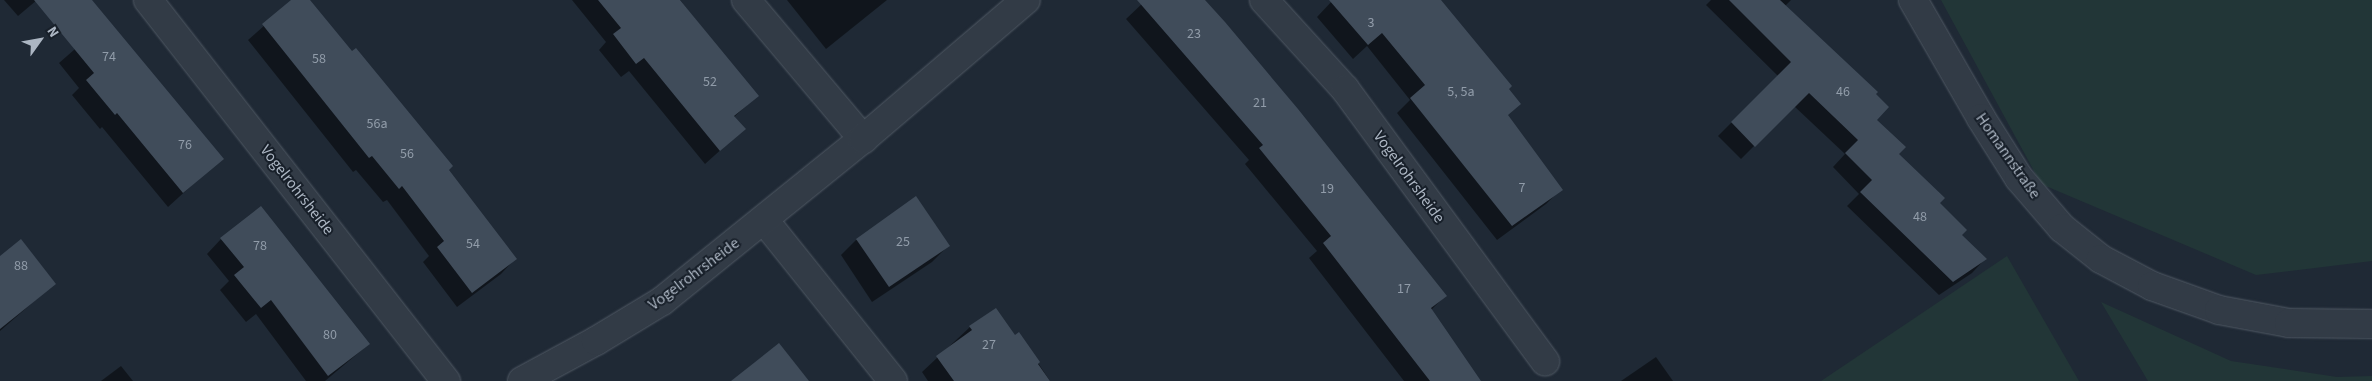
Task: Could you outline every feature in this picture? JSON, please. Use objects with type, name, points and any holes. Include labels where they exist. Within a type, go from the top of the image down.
[{"type":"street","name":"Vogelrohrsheide","points":[[148,0],[446,381]]},
{"type":"street","points":[[746,0],[862,139]]},
{"type":"street","name":"Vogelrohrsheide","points":[[540,377],[662,301],[862,139],[1026,0]]},
{"type":"street","name":"Vogelrohrsheide","points":[[1264,0],[1345,89],[1545,361]]},
{"type":"street","name":"Homannstraße","points":[[1913,0],[1981,118],[2019,178],[2062,228],[2101,259],[2152,286],[2218,310],[2289,323],[2372,324]]},
{"type":"street","points":[[764,220],[893,381]]},
{"type":"green space","points":[[1941,0],[2372,0],[2372,261],[2256,275],[2041,184]]},
{"type":"green space","points":[[2007,256],[2079,381],[1821,381]]},
{"type":"green space","points":[[2101,302],[2231,361],[2337,377],[2372,376],[2372,381],[2148,381]]},
{"type":"building","points":[[34,0],[92,0],[224,159],[183,193],[117,113],[115,115],[86,80],[94,73]]},
{"type":"building","points":[[291,0],[310,0],[352,51],[356,48],[453,166],[449,170],[517,259],[472,293],[437,247],[444,241],[402,186],[399,189],[372,156],[369,158],[262,24]]},
{"type":"building","points":[[598,0],[680,0],[759,96],[734,116],[746,129],[720,151],[644,58],[636,64],[613,34],[621,28]]},
{"type":"building","points":[[1137,0],[1205,0],[1225,22],[1298,109],[1447,296],[1431,308],[1481,381],[1430,381],[1323,243],[1331,236],[1259,148],[1263,145]]},
{"type":"building","points":[[1329,0],[1441,0],[1512,86],[1509,89],[1521,104],[1508,115],[1563,190],[1512,226],[1410,98],[1425,85],[1382,33],[1368,45]]},
{"type":"building","points":[[1729,0],[1780,0],[1878,92],[1876,94],[1889,107],[1877,120],[1906,147],[1899,154],[1945,198],[1940,203],[1967,230],[1962,235],[1987,259],[1953,282],[1860,192],[1872,180],[1845,153],[1858,140],[1809,93],[1755,147],[1731,122],[1791,62]]},
{"type":"building","points":[[916,196],[950,246],[889,287],[856,239]]},
{"type":"building","points":[[261,206],[370,344],[328,376],[271,300],[261,308],[234,275],[244,267],[220,238]]},
{"type":"building","points":[[21,239],[56,284],[0,329],[0,256]]},
{"type":"building","points":[[996,308],[1015,335],[1019,332],[1040,362],[1038,364],[1050,381],[954,381],[936,356],[972,330],[969,326]]},
{"type":"building","points":[[779,343],[809,381],[731,381]]}]
